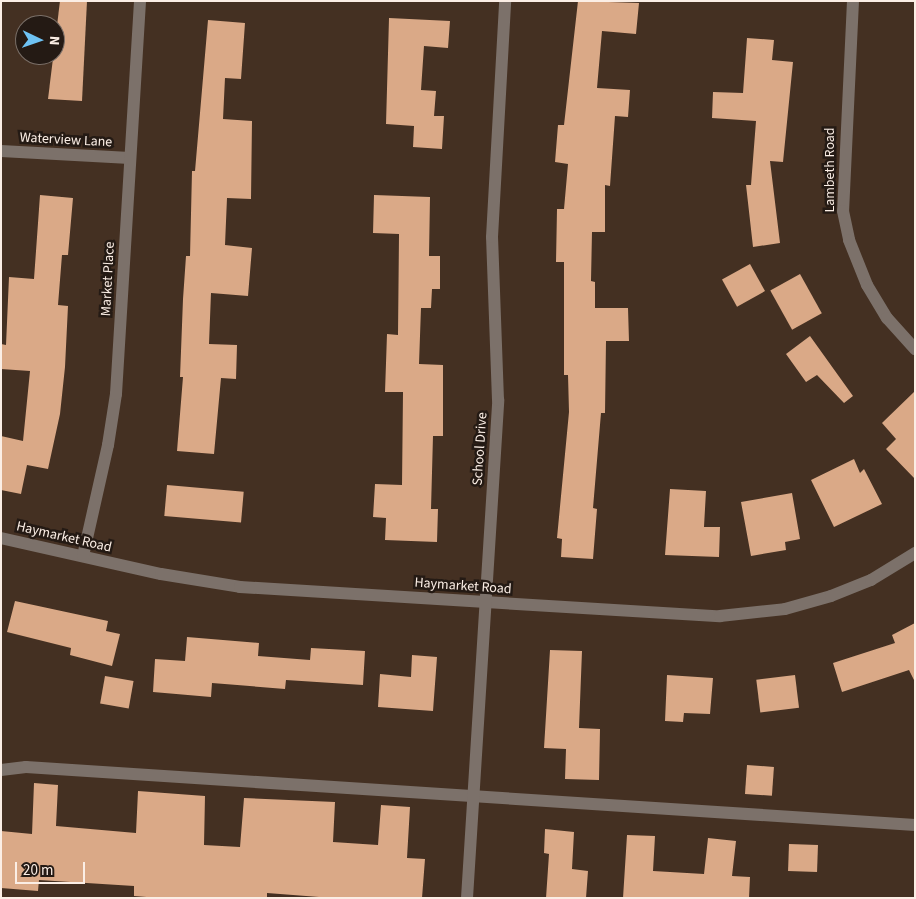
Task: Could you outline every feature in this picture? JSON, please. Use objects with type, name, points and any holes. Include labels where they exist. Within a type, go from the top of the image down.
[{"type":"street","name":"Market Place","points":[[83,556],[108,446],[116,394],[140,1]]},
{"type":"street","name":"School Drive","points":[[467,898],[498,400],[492,237],[504,1]]},
{"type":"street","name":"Lambeth Road","points":[[853,1],[843,211],[849,240],[867,285],[888,318],[915,348]]},
{"type":"street","name":"Waterview Lane","points":[[1,152],[130,158]]},
{"type":"street","name":"Haymarket Road","points":[[1,538],[240,587],[744,615],[831,596],[871,580],[915,554]]},
{"type":"street","points":[[1,770],[26,767],[915,825]]},
{"type":"building","points":[[60,1],[87,1],[82,101],[48,99],[52,65],[65,65],[65,15],[58,15]]},
{"type":"building","points":[[578,1],[639,3],[636,34],[602,31],[597,88],[630,90],[628,117],[615,116],[610,186],[605,185],[605,232],[592,232],[591,281],[595,282],[595,308],[628,308],[629,341],[606,341],[605,413],[601,413],[593,508],[597,509],[593,559],[561,557],[562,539],[557,538],[569,412],[568,375],[564,375],[564,262],[556,262],[557,209],[564,209],[568,164],[555,162],[558,125],[564,125]]},
{"type":"building","points":[[389,18],[450,21],[448,48],[424,46],[421,90],[436,91],[434,116],[444,116],[442,149],[413,147],[414,126],[386,124]]},
{"type":"building","points":[[208,20],[245,23],[241,79],[225,78],[223,119],[252,121],[251,199],[227,198],[225,245],[252,248],[248,296],[211,293],[209,344],[237,345],[236,379],[221,378],[214,454],[177,451],[183,377],[180,377],[183,299],[186,256],[190,256],[192,171],[195,171]]},
{"type":"building","points":[[747,38],[774,40],[772,60],[793,62],[783,162],[770,161],[780,243],[753,247],[746,185],[751,185],[756,121],[712,118],[713,92],[743,93]]},
{"type":"building","points":[[40,195],[73,198],[68,255],[62,255],[58,305],[68,306],[65,367],[60,414],[48,469],[27,465],[21,494],[1,490],[1,436],[23,441],[30,371],[1,369],[1,344],[6,345],[9,277],[34,279]]},
{"type":"building","points":[[374,195],[430,197],[429,256],[440,256],[440,289],[432,289],[431,308],[421,308],[419,364],[443,365],[443,436],[433,436],[431,509],[438,509],[437,542],[385,540],[386,518],[373,517],[375,484],[402,485],[403,392],[385,392],[387,334],[398,335],[399,234],[373,233]]},
{"type":"building","points":[[750,264],[765,291],[737,307],[722,280]]},
{"type":"building","points":[[800,274],[822,313],[792,330],[770,290]]},
{"type":"building","points":[[810,336],[853,396],[844,403],[817,375],[806,382],[786,354]]},
{"type":"building","points":[[915,391],[915,479],[886,449],[896,439],[882,423]]},
{"type":"building","points":[[854,459],[860,473],[864,469],[882,504],[834,527],[811,480]]},
{"type":"building","points":[[167,485],[244,492],[241,523],[164,516]]},
{"type":"building","points":[[670,489],[706,491],[704,527],[720,527],[719,557],[665,555]]},
{"type":"building","points":[[792,493],[800,539],[785,542],[786,550],[751,556],[741,502]]},
{"type":"building","points":[[15,601],[108,621],[106,631],[120,634],[112,666],[70,655],[71,648],[7,632]]},
{"type":"building","points":[[915,623],[915,682],[909,670],[842,692],[833,663],[895,643],[892,635]]},
{"type":"building","points":[[187,637],[259,643],[258,656],[310,660],[311,648],[365,651],[363,685],[286,680],[285,689],[212,683],[211,697],[153,692],[155,659],[185,661]]},
{"type":"building","points":[[550,650],[582,651],[579,728],[600,729],[599,780],[565,779],[566,749],[544,748]]},
{"type":"building","points":[[412,655],[437,657],[433,711],[378,707],[380,674],[411,677]]},
{"type":"building","points":[[667,675],[713,678],[710,714],[684,713],[683,722],[665,721]]},
{"type":"building","points":[[795,675],[799,708],[760,713],[756,680]]},
{"type":"building","points":[[105,676],[134,681],[129,709],[100,704]]},
{"type":"building","points":[[747,765],[774,767],[772,796],[745,794]]},
{"type":"building","points":[[34,783],[58,785],[56,826],[136,833],[138,791],[205,796],[204,845],[240,847],[244,798],[335,802],[333,842],[378,845],[381,805],[410,807],[407,858],[425,859],[422,898],[332,898],[267,893],[267,898],[159,898],[134,896],[134,886],[39,880],[38,891],[1,888],[1,831],[32,834]]},
{"type":"building","points":[[545,829],[574,832],[572,869],[588,871],[586,898],[546,898],[549,854],[544,853]]},
{"type":"building","points":[[627,835],[655,836],[653,871],[704,874],[708,838],[736,841],[732,876],[750,877],[749,898],[623,898]]},
{"type":"building","points":[[789,844],[818,845],[817,872],[788,871]]}]
